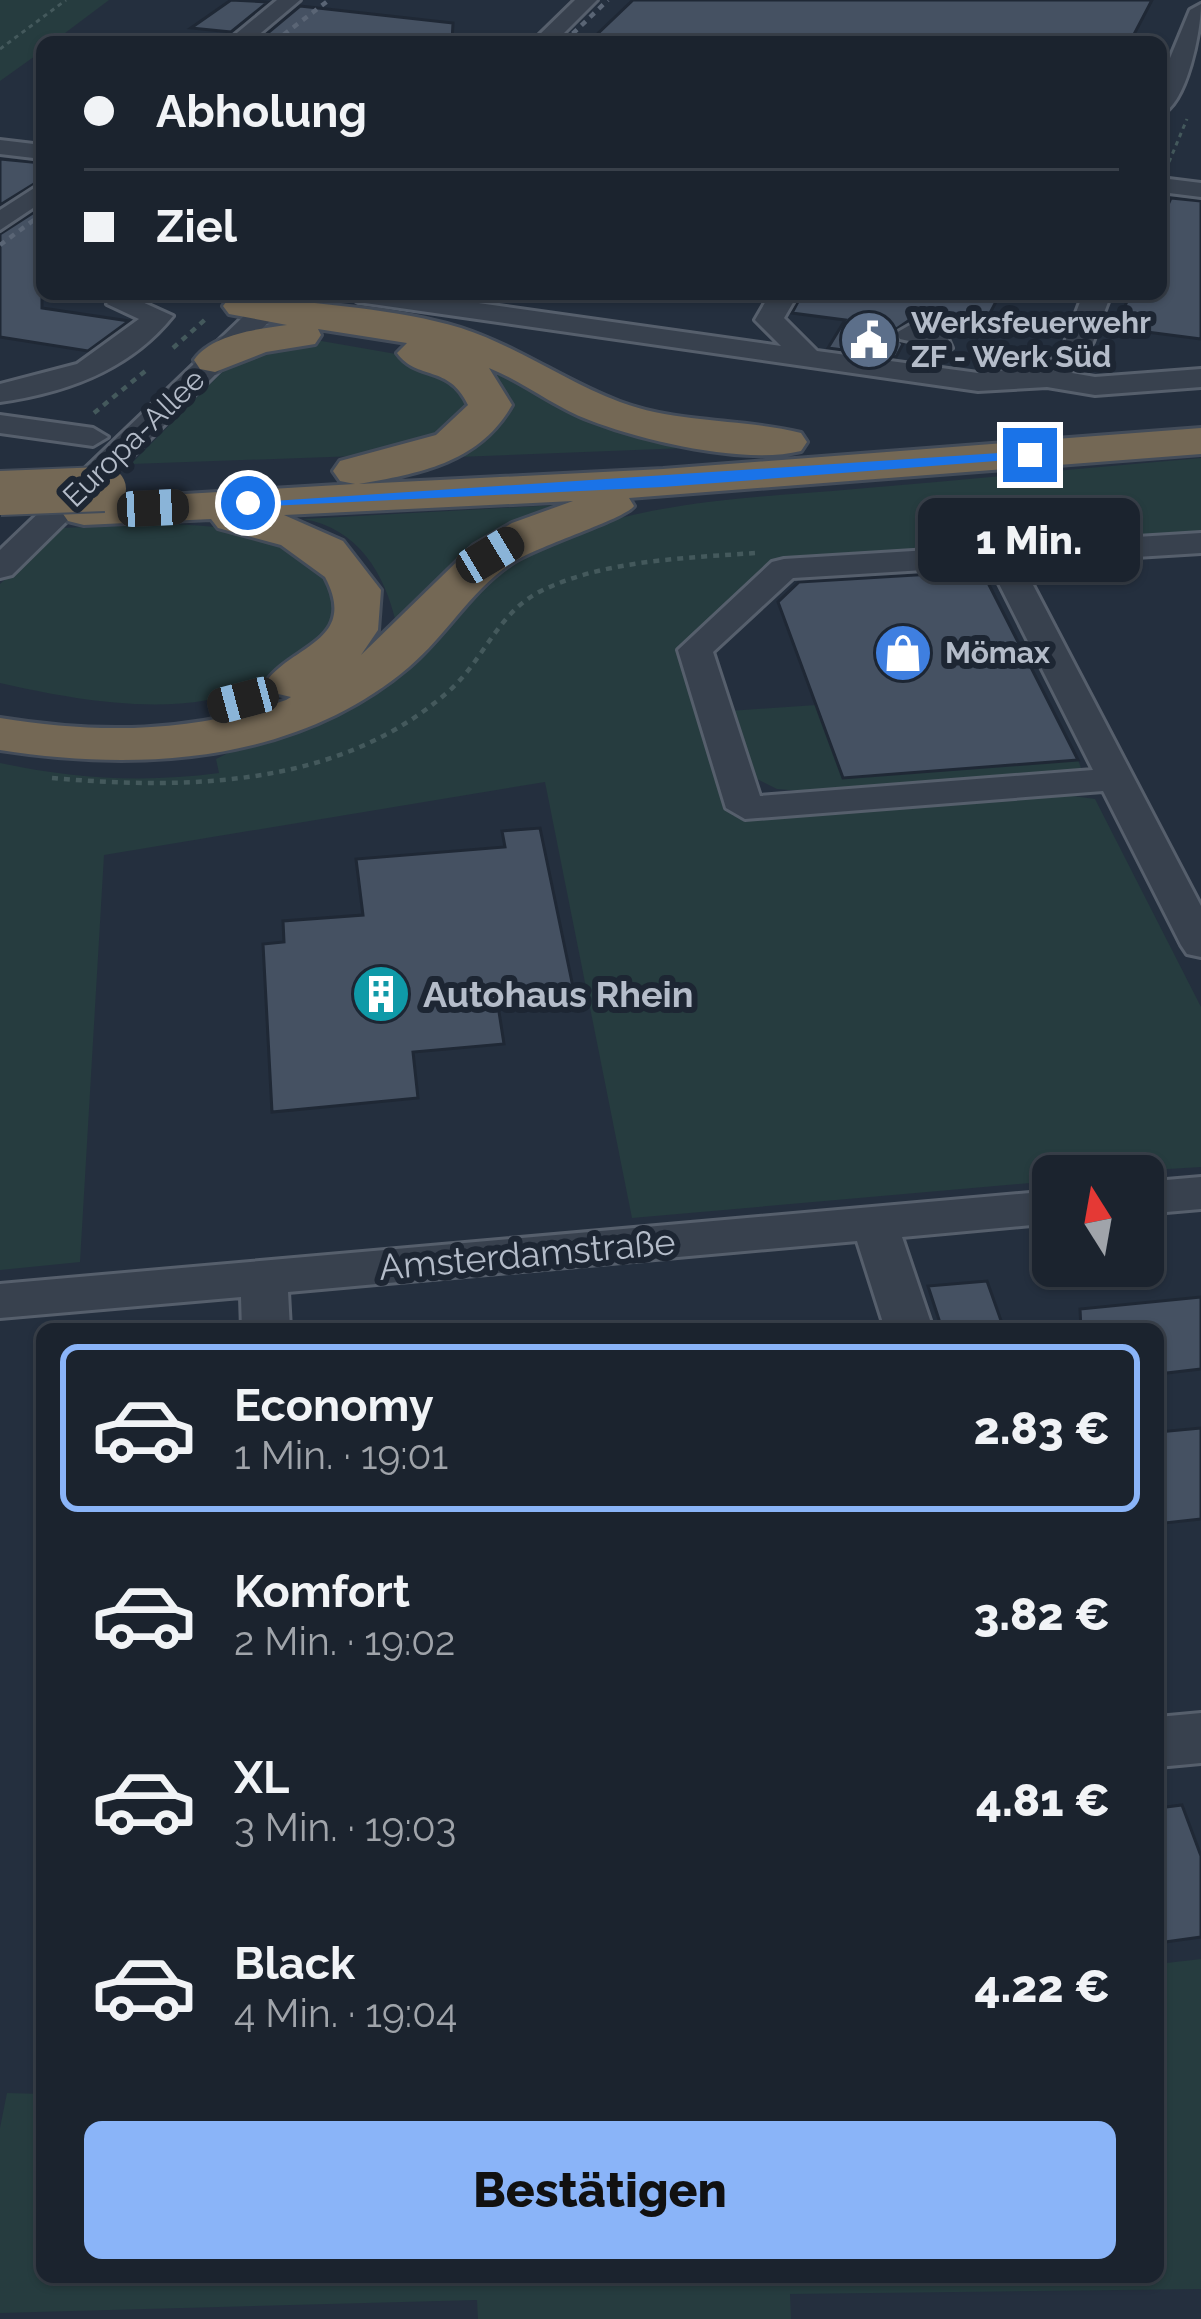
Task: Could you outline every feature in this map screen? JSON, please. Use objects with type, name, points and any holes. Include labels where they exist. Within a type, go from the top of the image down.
[{"type":"highway","points":[[251,317],[447,337],[524,367],[604,411],[705,437],[896,447]]},
{"type":"highway","points":[[251,317],[432,356],[478,380],[490,404],[474,430],[451,444],[306,481]]},
{"type":"highway","points":[[0,514],[94,500],[306,481],[896,447],[1201,422]]},
{"type":"highway","points":[[153,508],[790,473],[1201,441]]},
{"type":"highway","points":[[0,734],[76,746],[151,746],[272,722],[368,676],[474,568],[529,533],[599,508],[790,473]]},
{"type":"highway","points":[[0,493],[94,500],[293,532],[334,556],[362,602],[352,636],[306,675],[211,709],[122,718],[0,701]]},
{"type":"street","points":[[245,36],[290,0]]},
{"type":"street","points":[[549,36],[587,0]]},
{"type":"street","points":[[1167,93],[1201,11],[1174,9]]},
{"type":"street","points":[[584,36],[607,14]]},
{"type":"street","points":[[0,147],[36,151]]},
{"type":"street","points":[[1167,179],[1201,190]]},
{"type":"street","points":[[0,222],[36,195]]},
{"type":"street","points":[[0,393],[43,388],[100,368],[159,316],[121,304],[125,300]]},
{"type":"street","points":[[399,300],[944,379],[1007,383],[1060,373],[1077,345],[1094,300]]},
{"type":"street","points":[[781,300],[770,320],[803,350],[802,359]]},
{"type":"street","name":"Europa-Allee","points":[[0,524],[80,435],[251,317]]},
{"type":"street","name":"Europa-Allee","points":[[0,568],[251,317]]},
{"type":"street","points":[[919,340],[944,379]]},
{"type":"street","points":[[1047,378],[1095,386],[1201,378]]},
{"type":"street","points":[[0,424],[80,435]]},
{"type":"street","points":[[1114,779],[745,808],[695,650],[784,569],[1201,542]]},
{"type":"street","points":[[1000,555],[1201,945]]},
{"type":"street","points":[[1164,1196],[1201,1192]]},
{"type":"street","name":"Amsterdamstraße","points":[[0,1301],[1032,1209]]},
{"type":"street","points":[[874,1223],[906,1323]]},
{"type":"street","points":[[264,1277],[266,1323]]},
{"type":"street","points":[[1164,1741],[1201,1738]]},
{"type":"path","points":[[0,49],[66,0]]},
{"type":"path","points":[[1167,168],[1192,105]]},
{"type":"path","points":[[172,349],[251,317]]},
{"type":"path","points":[[80,435],[155,362]]},
{"type":"path","points":[[35,775],[116,785],[208,783],[333,755],[384,735],[455,686],[524,601],[554,587],[635,567],[762,552]]},
{"type":"green space","points":[[0,0],[109,0],[61,36],[36,36],[36,55],[0,81]]},
{"type":"green space","points":[[310,339],[419,358],[473,393],[463,426],[385,455],[131,464],[239,355]]},
{"type":"green space","points":[[463,351],[712,447],[431,458],[503,397],[500,380]]},
{"type":"green space","points":[[1201,458],[1201,536],[772,563],[681,649],[733,816],[1050,793],[1095,799],[1201,1007],[1201,1167],[1164,1169],[1164,1155],[1032,1155],[1032,1183],[632,1218],[545,782],[104,855],[80,1262],[0,1270],[0,763],[109,778],[219,773],[216,759],[312,728],[385,688],[429,650],[494,579],[542,546],[617,519],[736,499]]},
{"type":"green space","points":[[594,503],[484,545],[444,574],[396,623],[385,587],[366,556],[339,532],[303,519]]},
{"type":"green space","points":[[169,524],[257,535],[314,562],[336,576],[341,627],[274,678],[209,700],[138,704],[0,683],[0,584],[60,528]]},
{"type":"green space","points":[[816,705],[843,778],[1078,760],[1083,773],[814,792],[777,789],[755,778],[729,711]]},
{"type":"green space","points":[[1201,1959],[1201,2289],[790,2294],[791,2319],[478,2319],[477,2300],[0,2313],[0,2128],[7,2093],[36,2094],[36,2283],[1164,2283],[1164,1963]]},
{"type":"building","points":[[231,0],[268,2],[231,32],[191,28]]},
{"type":"building","points":[[633,0],[1152,0],[1133,36],[595,36]]},
{"type":"building","points":[[300,6],[453,23],[452,36],[264,36]]},
{"type":"building","points":[[0,159],[36,162],[36,183],[0,205]]},
{"type":"building","points":[[1171,198],[1201,201],[1201,339],[1116,328],[1128,300],[1167,300],[1167,207]]},
{"type":"building","points":[[36,211],[36,300],[42,300],[42,308],[129,321],[88,351],[0,337],[0,234]]},
{"type":"building","points":[[799,300],[997,300],[977,338],[908,321],[892,332],[903,344],[896,357],[828,348],[845,320],[792,313]]},
{"type":"building","points":[[982,571],[1078,760],[843,778],[778,602],[799,582]]},
{"type":"building","name":"Autohaus Rhein","points":[[540,828],[574,992],[497,999],[504,1044],[413,1052],[418,1098],[272,1112],[263,944],[284,942],[283,921],[363,915],[356,859],[505,847],[502,831]]},
{"type":"building","points":[[987,1281],[1002,1323],[940,1323],[928,1286]]},
{"type":"building","points":[[1201,1297],[1201,1369],[1164,1373],[1164,1323],[1081,1323],[1080,1309]]},
{"type":"building","points":[[1201,1428],[1201,1519],[1165,1523],[1164,1431]]},
{"type":"building","points":[[1182,1805],[1201,1856],[1201,1937],[1164,1942],[1164,1807]]},
{"type":"railway","points":[[282,36],[329,0]]},
{"type":"railway","points":[[570,36],[608,0]]},
{"type":"railway","points":[[0,245],[36,218]]},
{"type":"place","name":"Werksfeuerwehr ZF - Werk Süd","points":[[869,340]]},
{"type":"place","name":"Mömax","points":[[903,653]]},
{"type":"place","name":"Autohaus Rhein","points":[[381,994]]},
{"type":"route","points":[[248,503],[663,483],[1030,455]]}]
